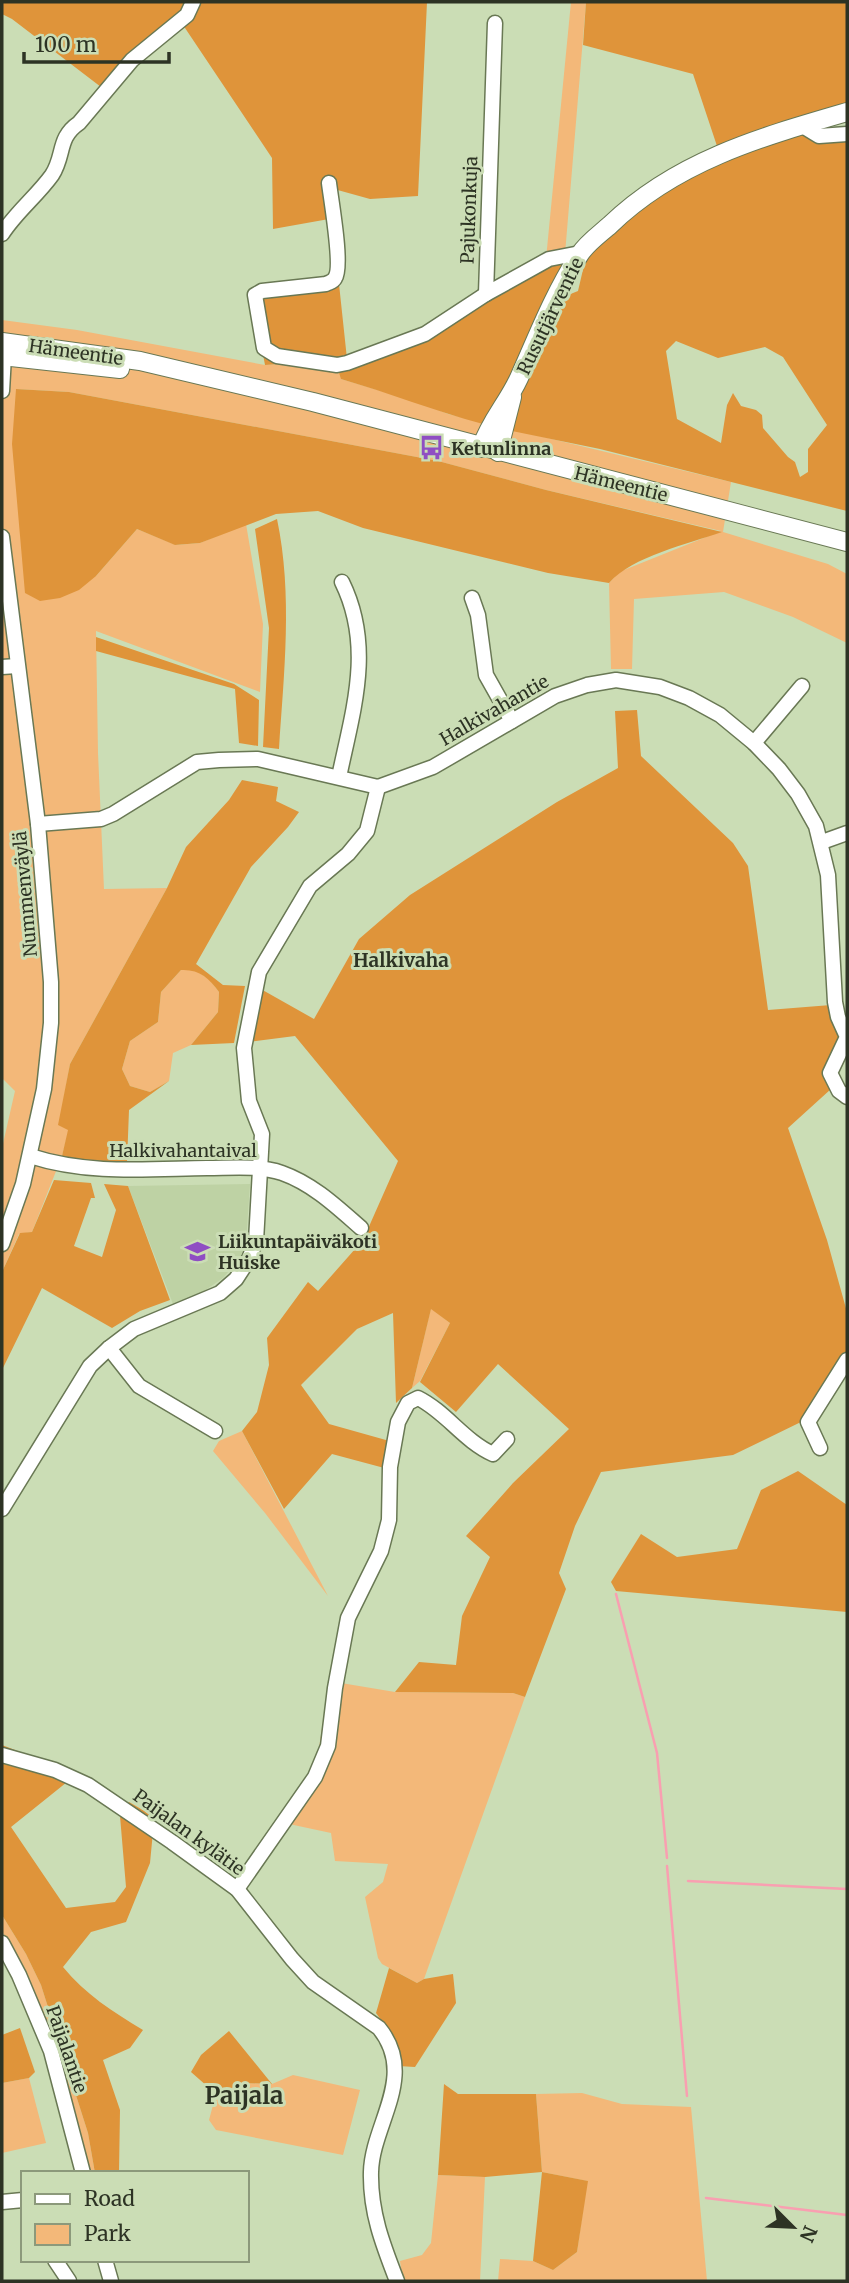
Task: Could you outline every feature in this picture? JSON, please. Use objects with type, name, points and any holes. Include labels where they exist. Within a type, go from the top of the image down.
[{"type":"main road","name":"Rusutjärventie","points":[[498,452],[513,391],[544,321],[580,253],[630,206],[694,164],[747,142],[847,112]]},
{"type":"main road","name":"Hämeentie","points":[[2,351],[80,365],[190,374],[313,402],[847,542]]},
{"type":"main road","name":"Rusutjärventie","points":[[481,448],[487,429],[513,391]]},
{"type":"street","points":[[2,234],[52,174],[59,161],[62,140],[71,128],[79,123],[132,60],[187,15],[193,2]]},
{"type":"street","name":"Pajukonkuja","points":[[486,294],[495,23]]},
{"type":"street","points":[[801,125],[819,136],[847,134]]},
{"type":"street","points":[[329,183],[338,261],[334,281],[262,290],[255,295],[264,348],[277,356],[337,365],[347,363],[425,334],[486,294],[549,259],[580,253]]},
{"type":"street","points":[[2,351],[2,391]]},
{"type":"street","name":"Nummenväylä","points":[[2,537],[38,824],[48,928],[51,1023],[44,1089],[30,1157],[2,1244]]},
{"type":"street","points":[[339,777],[360,664],[353,604],[342,582]]},
{"type":"street","points":[[472,598],[478,615],[486,675],[512,721]]},
{"type":"street","points":[[2,667],[18,666]]},
{"type":"street","name":"Halkivahantie","points":[[378,787],[433,767],[555,695],[587,685],[616,680],[660,687],[689,698],[720,715],[754,743],[779,769],[799,794],[822,842],[828,875],[835,1002],[847,1037],[830,1073],[839,1091],[847,1097]]},
{"type":"street","points":[[754,743],[803,686]]},
{"type":"street","points":[[2,1509],[90,1366],[134,1329],[220,1293],[236,1279],[249,1259],[256,1241],[262,1134],[249,1101],[244,1048],[258,972],[310,886],[348,855],[368,831],[378,787],[258,759],[197,762],[101,819],[38,824]]},
{"type":"street","points":[[822,842],[847,833]]},
{"type":"street","name":"Halkivahantaival","points":[[30,1157],[82,1169],[261,1169],[284,1174],[318,1192],[361,1228]]},
{"type":"street","points":[[109,1348],[139,1386],[215,1431]]},
{"type":"street","points":[[820,1448],[808,1422],[847,1360]]},
{"type":"street","points":[[237,1889],[315,1777],[328,1746],[348,1618],[381,1551],[389,1520],[390,1466],[398,1422],[408,1403],[418,1398],[430,1404],[482,1449],[493,1454],[507,1439]]},
{"type":"street","name":"Paijalan kylätie","points":[[2,1755],[55,1770],[88,1785],[117,1802],[237,1889],[313,1982],[379,2028],[386,2037],[394,2066],[394,2087],[371,2168],[371,2195],[383,2245],[397,2281]]},
{"type":"street","name":"Paijalantie","points":[[2,1943],[19,1975],[51,2051],[82,2171]]},
{"type":"street","points":[[2,2202],[21,2200]]},
{"type":"street","points":[[56,2262],[69,2281]]},
{"type":"street","points":[[106,2262],[111,2281]]},
{"type":"shaded area","points":[[2,2],[189,2],[184,14],[101,87],[2,14]]},
{"type":"shaded area","points":[[196,2],[427,2],[418,196],[370,199],[334,189],[329,219],[273,229],[272,158],[183,25]]},
{"type":"shaded area","points":[[586,2],[847,2],[847,118],[805,130],[847,137],[847,511],[600,449],[512,431],[521,396],[535,361],[568,295],[578,291],[585,261],[605,225],[717,152],[693,74],[583,45]],"holes":[[[676,341],[718,358],[765,347],[783,357],[827,425],[808,449],[808,472],[800,477],[795,462],[763,428],[762,415],[756,410],[741,406],[733,393],[727,405],[721,443],[677,419],[666,351]]]},
{"type":"shaded area","points":[[573,253],[514,370],[483,424],[341,379],[335,360],[265,365],[251,291],[339,284],[347,359],[415,336]]},
{"type":"shaded area","points":[[16,389],[69,392],[438,461],[722,532],[646,558],[609,583],[548,573],[363,528],[318,511],[276,514],[200,543],[175,545],[137,529],[96,576],[79,590],[60,598],[40,601],[25,593],[12,444]]},
{"type":"shaded area","points":[[277,519],[286,605],[279,749],[263,747],[269,628],[255,529]]},
{"type":"shaded area","points":[[96,637],[234,684],[259,700],[258,746],[239,743],[235,689],[96,651]]},
{"type":"shaded area","points":[[637,710],[641,756],[733,843],[748,866],[768,1010],[831,1005],[839,1038],[831,1089],[788,1128],[827,1240],[847,1312],[847,1351],[803,1421],[733,1455],[601,1472],[575,1526],[559,1573],[566,1589],[525,1697],[513,1693],[395,1692],[419,1662],[456,1665],[462,1616],[490,1557],[466,1536],[513,1483],[569,1429],[498,1364],[456,1412],[420,1382],[450,1323],[431,1309],[412,1388],[396,1403],[393,1313],[357,1329],[301,1385],[329,1424],[393,1442],[388,1469],[332,1454],[284,1509],[242,1431],[257,1412],[269,1365],[267,1338],[308,1282],[318,1291],[363,1240],[398,1161],[295,1036],[249,1042],[259,988],[314,1019],[359,939],[410,895],[557,802],[618,768],[615,711]]},
{"type":"shaded area","points":[[242,780],[278,787],[276,801],[299,812],[251,867],[196,964],[223,985],[245,986],[234,1043],[191,1045],[218,1012],[219,992],[203,975],[181,970],[161,992],[158,1022],[130,1041],[122,1069],[130,1086],[150,1092],[169,1081],[129,1110],[127,1162],[83,1161],[62,1156],[68,1130],[58,1125],[70,1064],[167,888],[186,847],[229,800]]},
{"type":"shaded area","points":[[54,1180],[91,1183],[95,1198],[91,1198],[74,1246],[102,1257],[116,1210],[104,1184],[128,1186],[170,1300],[140,1311],[112,1328],[42,1288],[2,1370],[2,1272],[20,1233],[32,1232]]},
{"type":"shaded area","name":"Liikuntapäiväkoti Huiske","points":[[250,1184],[246,1243],[240,1258],[223,1278],[201,1293],[173,1304],[128,1186]]},
{"type":"shaded area","points":[[798,1471],[847,1505],[847,1612],[616,1591],[611,1582],[641,1534],[677,1557],[737,1549],[761,1490]]},
{"type":"shaded area","points":[[2,1745],[77,1774],[11,1827],[66,1908],[115,1902],[126,1887],[120,1816],[129,1802],[148,1813],[154,1821],[150,1863],[126,1922],[91,1932],[63,1967],[100,2002],[143,2030],[130,2048],[103,2060],[120,2110],[119,2171],[95,2171],[88,2133],[41,1985],[2,1915]]},
{"type":"shaded area","points":[[389,1968],[417,1983],[424,1979],[453,1974],[456,2003],[415,2067],[398,2066],[389,2031],[376,2013]]},
{"type":"shaded area","points":[[20,2028],[35,2072],[29,2078],[2,2083],[2,2035]]},
{"type":"shaded area","points":[[229,2031],[272,2084],[244,2083],[216,2094],[191,2072],[201,2055]]},
{"type":"shaded area","points":[[444,2084],[458,2094],[536,2094],[542,2172],[485,2177],[438,2175]]},
{"type":"shaded area","points":[[542,2172],[588,2181],[577,2252],[553,2270],[533,2261]]},
{"type":"green space","points":[[571,2],[586,2],[565,254],[546,259]]},
{"type":"green space","points":[[2,320],[77,330],[265,365],[335,360],[344,367],[341,379],[448,414],[731,482],[723,532],[828,564],[847,574],[847,643],[793,617],[724,592],[634,599],[632,669],[611,669],[609,583],[619,572],[721,531],[546,490],[438,461],[69,392],[16,389],[96,576],[137,529],[176,545],[200,543],[246,524],[263,624],[260,692],[96,631],[104,889],[167,888],[70,1064],[59,1125],[69,1129],[62,1156],[32,1232],[19,1234],[2,1272],[2,1148],[15,1091],[2,1078]]},
{"type":"green space","points":[[194,969],[210,980],[219,992],[218,1012],[191,1045],[173,1053],[169,1081],[150,1092],[130,1086],[122,1069],[130,1041],[158,1022],[161,992],[181,970]]},
{"type":"green space","points":[[431,1308],[450,1323],[420,1381],[412,1388]]},
{"type":"green space","points":[[242,1431],[328,1596],[265,1513],[213,1451],[219,1441]]},
{"type":"green space","points":[[329,1681],[395,1692],[513,1693],[525,1697],[424,1979],[417,1983],[382,1964],[378,1958],[365,1897],[383,1882],[388,1864],[335,1861],[331,1833],[289,1824],[318,1755]]},
{"type":"green space","points":[[2,1915],[41,1985],[88,2133],[95,2171],[89,2171],[53,2036],[41,2006],[2,1931]]},
{"type":"green space","points":[[293,2075],[360,2090],[343,2155],[216,2130],[209,2120],[216,2094],[244,2083],[272,2084]]},
{"type":"green space","points":[[29,2078],[46,2143],[2,2153],[2,2083]]},
{"type":"green space","points":[[582,2093],[622,2104],[691,2107],[707,2281],[498,2281],[500,2259],[533,2261],[553,2270],[577,2252],[587,2181],[542,2172],[536,2094]]},
{"type":"green space","points":[[438,2175],[485,2177],[480,2281],[403,2281],[400,2261],[422,2255],[431,2243]]},
{"type":"waterway","points":[[616,1594],[657,1753],[667,1858]]},
{"type":"waterway","points":[[667,1866],[687,2096]]},
{"type":"waterway","points":[[688,1881],[847,1889]]},
{"type":"waterway","points":[[706,2198],[847,2215]]},
{"type":"place","name":"Ketunlinna","points":[[431,448]]},
{"type":"place","name":"Liikuntapäiväkoti Huiske","points":[[198,1251]]},
{"type":"district","name":"Halkivaha","points":[[401,960]]},
{"type":"district","name":"Paijala","points":[[244,2095]]}]
